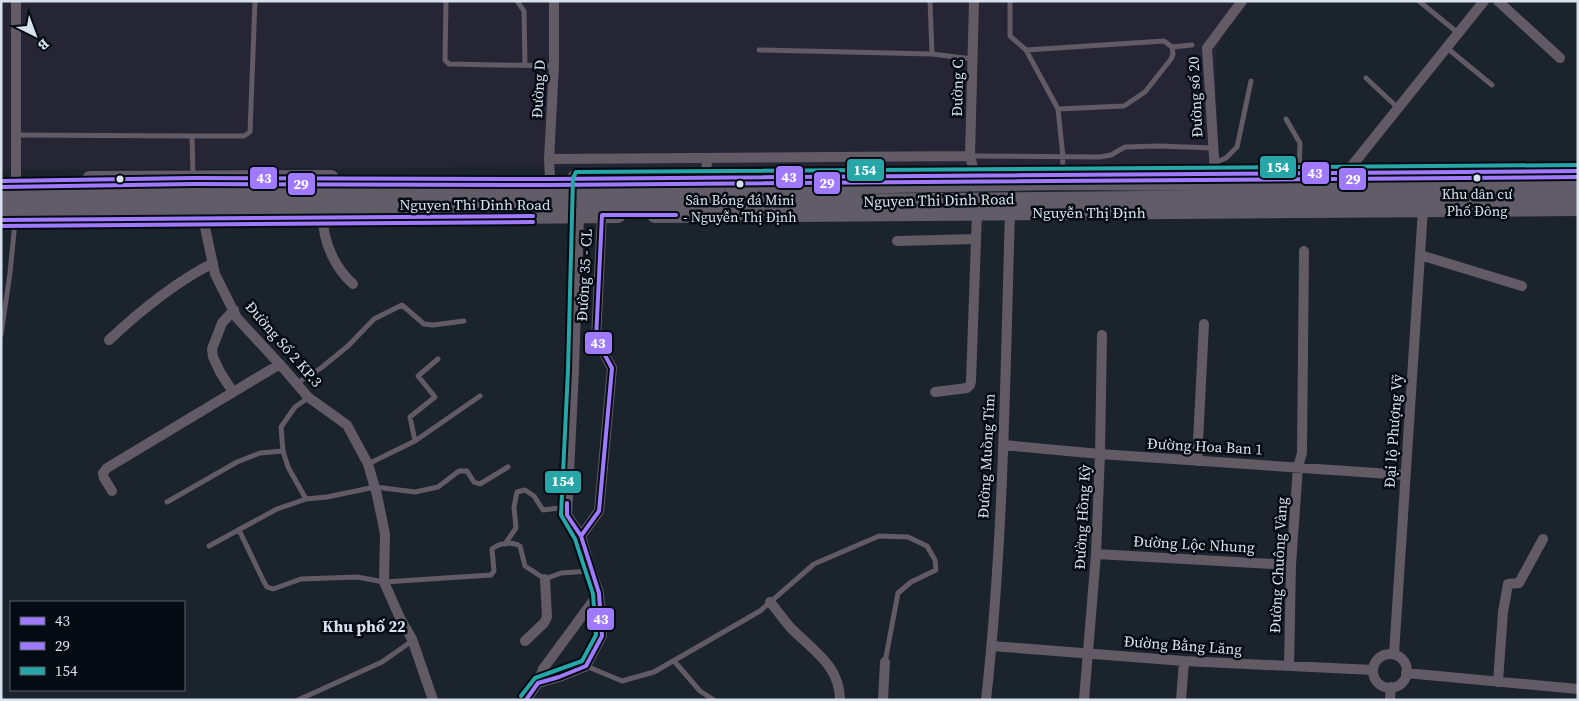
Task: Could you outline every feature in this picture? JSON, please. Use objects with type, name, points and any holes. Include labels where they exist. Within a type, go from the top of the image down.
[{"type":"main road","points":[[9,200],[323,217],[579,196],[602,197],[706,177],[1010,179],[1214,173],[1298,173],[1344,178],[1578,171]]},
{"type":"main road","points":[[1214,173],[1344,178],[1578,181]]},
{"type":"main road","points":[[9,200],[193,178],[550,179],[579,196],[602,197]]},
{"type":"main road","points":[[976,179],[976,206]]},
{"type":"main road","name":"Nguyen Thi Dinh Road","points":[[602,197],[976,179]]},
{"type":"main road","points":[[1010,179],[1010,206]]},
{"type":"main road","name":"Nguyen Thi Dinh Road","points":[[602,197],[1010,206],[1578,195]]},
{"type":"main road","name":"Nguyen Thi Dinh Road","points":[[9,200],[579,196]]},
{"type":"main road","name":"Nguyen Thi Dinh Road","points":[[204,211],[579,196]]},
{"type":"main road","name":"Nguyễn Thị Định","points":[[1010,206],[1423,209],[1578,208]]},
{"type":"street","points":[[9,200],[16,135],[16,1]]},
{"type":"street","name":"Đường D","points":[[550,179],[554,1]]},
{"type":"street","name":"Đường C","points":[[974,1],[970,156],[976,179]]},
{"type":"street","points":[[1344,178],[1484,1]]},
{"type":"street","points":[[1498,1],[1560,58]]},
{"type":"street","name":"Đường số 20","points":[[1214,173],[1207,48],[1242,2]]},
{"type":"street","points":[[549,159],[970,156]]},
{"type":"street","points":[[706,177],[707,159]]},
{"type":"street","name":"Đường 35 - CL","points":[[579,196],[574,370],[567,516],[581,536],[599,593],[602,636],[586,666]]},
{"type":"street","name":"Đường 35 - CL","points":[[581,536],[599,511],[612,368],[596,339],[602,197]]},
{"type":"street","points":[[935,392],[967,388],[972,381],[976,206]]},
{"type":"street","name":"Đường Muồng Tím","points":[[986,700],[992,646],[1003,445],[1010,206]]},
{"type":"street","name":"Đại lộ Phượng Vỹ","points":[[1394,654],[1423,209]]},
{"type":"street","name":"Đường Số 2 KP.3","points":[[204,211],[215,274],[237,318],[308,397],[347,425],[368,464],[385,534],[384,582],[412,641],[433,700]]},
{"type":"street","points":[[323,217],[323,229],[327,244],[340,270],[353,284]]},
{"type":"street","points":[[897,240],[976,239]]},
{"type":"street","name":"Đường Chuông Vàng","points":[[1289,666],[1291,565],[1298,466],[1302,453],[1304,251]]},
{"type":"street","points":[[1420,255],[1522,286]]},
{"type":"street","points":[[109,340],[140,311],[198,271],[213,263]]},
{"type":"street","points":[[233,392],[213,357],[212,349],[222,324],[234,310]]},
{"type":"street","points":[[1197,461],[1204,324]]},
{"type":"street","name":"Đường Hồng Kỳ","points":[[1084,700],[1096,554],[1102,335]]},
{"type":"street","points":[[112,491],[104,478],[104,472],[107,468],[280,364]]},
{"type":"street","name":"Đường Hoa Ban 1","points":[[1003,445],[1100,454],[1298,466],[1405,475]]},
{"type":"street","points":[[1498,682],[1503,612],[1508,584],[1518,583],[1543,539]]},
{"type":"street","name":"Đường Lộc Nhung","points":[[1096,554],[1291,565]]},
{"type":"street","points":[[525,641],[544,623],[547,617],[544,579]]},
{"type":"street","points":[[526,700],[538,683],[543,669],[599,593]]},
{"type":"street","points":[[770,602],[790,626],[832,668],[840,689],[840,700]]},
{"type":"street","name":"Đường Bằng Lăng","points":[[992,646],[1184,661],[1373,670]]},
{"type":"street","points":[[1394,654],[1403,661],[1406,668],[1406,676],[1401,683],[1394,687],[1386,688],[1374,678],[1373,670],[1375,662],[1381,656],[1394,654]]},
{"type":"street","points":[[1181,700],[1184,661]]},
{"type":"street","points":[[883,700],[886,662]]},
{"type":"street","points":[[538,683],[559,678],[586,666]]},
{"type":"street","points":[[1406,673],[1578,689]]},
{"type":"street","points":[[1390,700],[1391,687]]},
{"type":"lane","points":[[16,135],[244,136],[250,132],[255,1]]},
{"type":"lane","points":[[446,1],[444,47],[445,60],[449,64],[554,66]]},
{"type":"lane","points":[[517,1],[524,11],[525,65]]},
{"type":"lane","points":[[930,1],[932,54]]},
{"type":"lane","points":[[1010,1],[1010,36],[1026,50],[1058,110],[1064,157],[1062,178]]},
{"type":"lane","points":[[1419,1],[1458,34]]},
{"type":"lane","points":[[1026,50],[1164,41],[1172,47],[1192,45]]},
{"type":"lane","points":[[1058,110],[1124,106],[1145,92],[1172,60],[1172,47]]},
{"type":"lane","points":[[1446,48],[1492,84]]},
{"type":"lane","points":[[759,50],[932,54],[972,59]]},
{"type":"lane","points":[[1366,78],[1398,108]]},
{"type":"lane","points":[[1214,173],[1237,147],[1250,81]]},
{"type":"lane","points":[[1286,119],[1300,143],[1298,173]]},
{"type":"lane","points":[[192,136],[193,178]]},
{"type":"lane","points":[[970,156],[1100,157],[1111,155],[1125,147],[1213,148]]},
{"type":"lane","points":[[1,335],[10,273],[9,200]]},
{"type":"lane","points":[[297,383],[321,368],[348,346],[374,319],[402,305],[424,324],[433,325],[464,321]]},
{"type":"lane","points":[[415,441],[410,418],[435,397],[418,376],[438,359]]},
{"type":"lane","points":[[368,464],[415,441],[480,396]]},
{"type":"lane","points":[[306,499],[288,466],[283,451],[281,427],[295,407],[308,397]]},
{"type":"lane","points":[[167,502],[237,462],[260,452],[283,451]]},
{"type":"lane","points":[[210,546],[277,509],[306,499],[327,497],[375,487],[415,492],[438,487],[459,471],[466,471],[474,482],[480,484],[508,467]]},
{"type":"lane","points":[[504,544],[516,528],[514,507],[517,492],[525,490],[534,496],[543,510],[567,507]]},
{"type":"lane","points":[[239,530],[267,587],[273,589],[301,579],[357,577],[384,582],[491,575],[494,571],[492,549],[495,546],[512,543],[520,546],[525,566],[544,579],[561,574],[591,571]]},
{"type":"lane","points":[[586,666],[622,681],[654,672],[760,611],[814,564],[879,536],[908,537],[927,546],[935,560],[936,570],[911,582],[898,593],[886,662]]},
{"type":"lane","points":[[298,700],[382,662],[412,641]]},
{"type":"lane","points":[[674,661],[700,691],[714,700]]},
{"type":"shaded area","points":[[1,1],[1250,1],[1221,38],[1216,54],[1218,164],[1,170]]},
{"type":"transit line","name":"154","points":[[521,696],[535,678],[582,661],[596,635],[593,594],[575,539],[561,515],[568,370],[573,178],[576,172],[1578,165]]},
{"type":"transit line","name":"43","points":[[1,181],[193,178],[550,179],[1578,171]]},
{"type":"transit line","name":"29","points":[[1,187],[193,184],[550,185],[1578,177]]},
{"type":"transit line","name":"43","points":[[581,536],[599,511],[612,368],[596,339],[602,215],[676,215]]},
{"type":"transit line","name":"43","points":[[1,220],[533,216]]},
{"type":"transit line","name":"29","points":[[1,226],[533,222]]},
{"type":"transit line","name":"43","points":[[526,700],[538,683],[586,666],[602,636],[599,593],[581,536],[567,515],[567,503]]},
{"type":"place","name":"Khu dân cư Phố Đông","points":[[1477,178]]},
{"type":"place","name":"Sân Bóng đá Mini - Nguyễn Thị Định","points":[[740,184]]},
{"type":"district","name":"Khu phố 22","points":[[364,626]]}]
